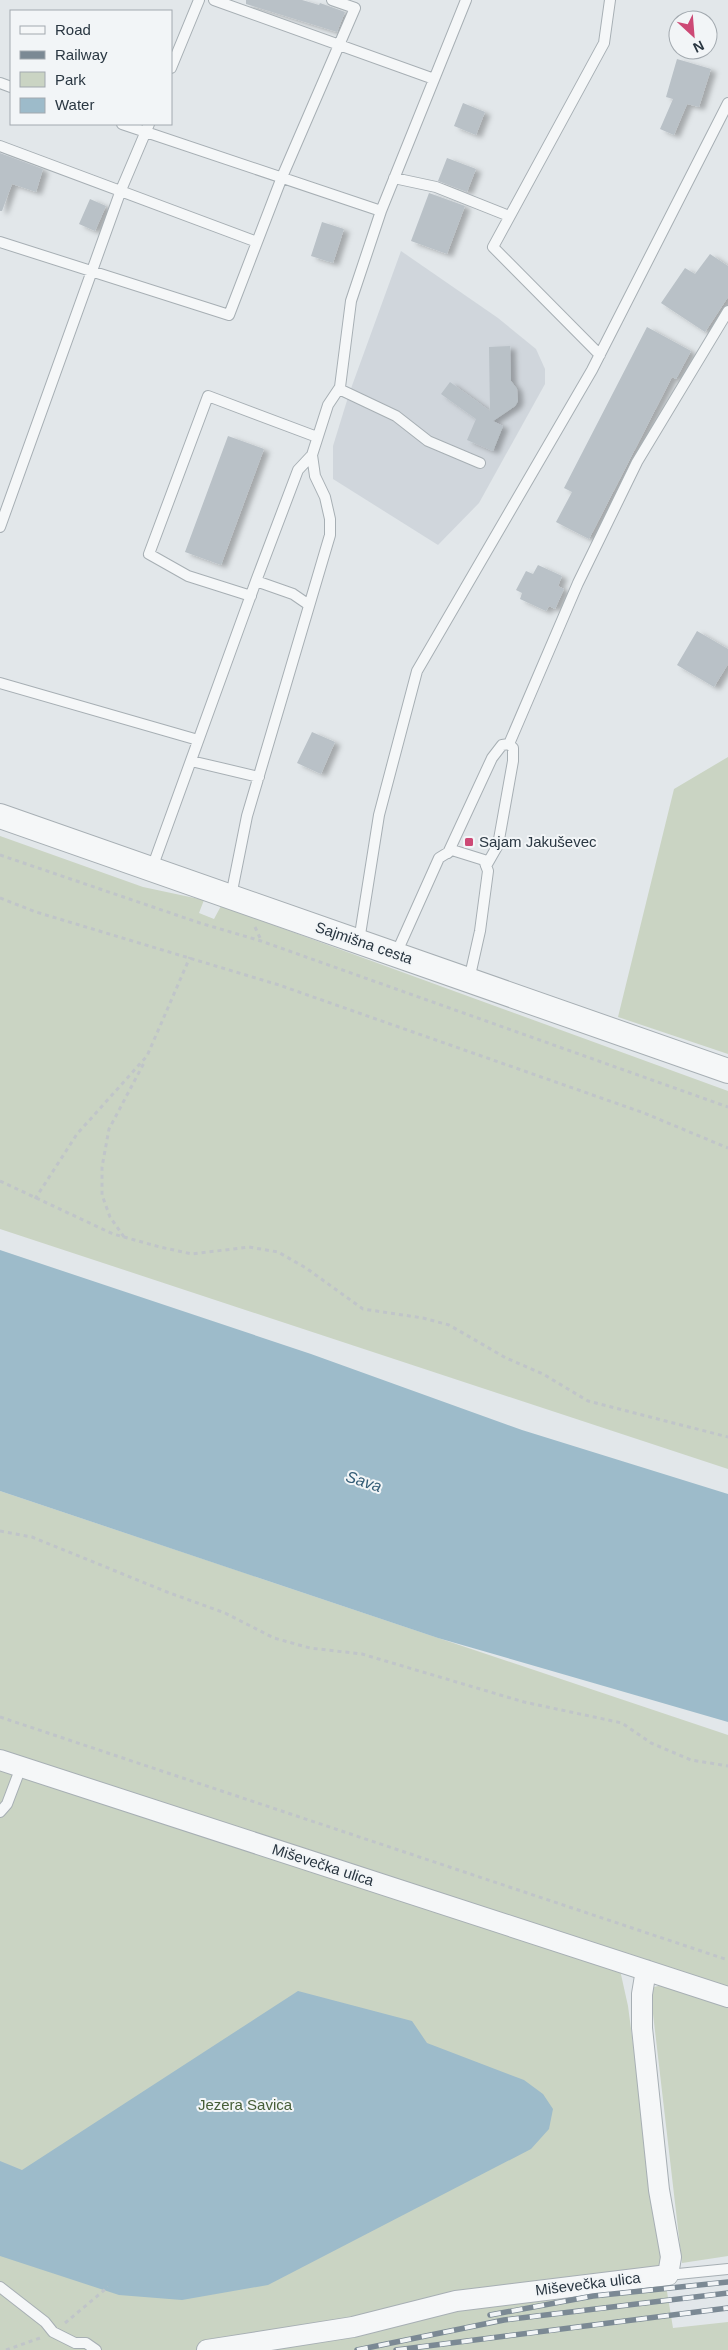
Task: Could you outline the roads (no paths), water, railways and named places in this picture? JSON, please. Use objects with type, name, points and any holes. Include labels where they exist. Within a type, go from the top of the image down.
[{"type":"street","name":"Sajmišna cesta","points":[[0,816],[728,1071]]},
{"type":"street","name":"Miševečka ulica","points":[[0,1760],[728,1997]]},
{"type":"street","points":[[646,1970],[642,1994],[642,2028],[659,2190],[671,2257],[668,2275]]},
{"type":"street","name":"Miševečka ulica","points":[[207,2350],[353,2327],[456,2301],[668,2275]]},
{"type":"lane","points":[[172,66],[199,0]]},
{"type":"lane","points":[[214,0],[434,79]]},
{"type":"lane","points":[[0,242],[229,316],[282,177],[355,8],[332,0]]},
{"type":"lane","points":[[230,896],[247,816],[330,536],[330,519],[325,497],[315,476],[312,454],[328,405],[339,389],[344,368],[351,301],[381,211],[466,0]]},
{"type":"lane","points":[[600,355],[493,247],[604,43],[610,0]]},
{"type":"lane","points":[[359,941],[379,815],[416,671],[600,355],[728,104]]},
{"type":"lane","points":[[128,125],[147,128],[381,211]]},
{"type":"lane","points":[[0,527],[121,190],[147,128]]},
{"type":"lane","points":[[0,146],[257,242]]},
{"type":"lane","points":[[394,178],[436,187],[509,216]]},
{"type":"lane","points":[[509,744],[578,583],[637,462],[728,311]]},
{"type":"lane","points":[[339,389],[396,416],[428,441],[480,463]]},
{"type":"lane","points":[[251,596],[188,576],[149,554],[208,396],[317,437]]},
{"type":"lane","points":[[152,868],[256,580],[298,470],[312,454]]},
{"type":"lane","points":[[256,580],[293,594],[309,605]]},
{"type":"lane","points":[[0,683],[198,740]]},
{"type":"lane","points":[[448,853],[492,758],[502,746],[509,744]]},
{"type":"lane","points":[[486,866],[498,845],[513,761],[513,748],[509,744]]},
{"type":"lane","points":[[191,761],[259,777]]},
{"type":"lane","points":[[396,954],[439,858],[452,850],[484,860],[488,871],[480,931],[469,980]]},
{"type":"lane","points":[[0,1812],[7,1804],[22,1767]]},
{"type":"lane","points":[[668,2275],[728,2268]]},
{"type":"lane","points":[[0,2287],[45,2322],[53,2332],[75,2343],[86,2343],[96,2350]]},
{"type":"water","name":"Sava","points":[[0,1250],[311,1354],[522,1430],[728,1494],[728,1722],[438,1638],[0,1491]]},
{"type":"water","points":[[298,1991],[412,2021],[427,2043],[524,2080],[543,2094],[553,2109],[549,2129],[531,2149],[268,2285],[182,2300],[119,2295],[0,2256],[0,2161],[22,2170]]},
{"type":"railway","points":[[490,2315],[593,2296],[728,2282]]},
{"type":"railway","points":[[357,2350],[504,2320],[728,2293]]},
{"type":"railway","points":[[396,2350],[728,2308]]},
{"type":"place","name":"Sajam Jakuševec","points":[[469,842]]},
{"type":"park label","name":"Jezera Savica","points":[[245,2105]]}]
